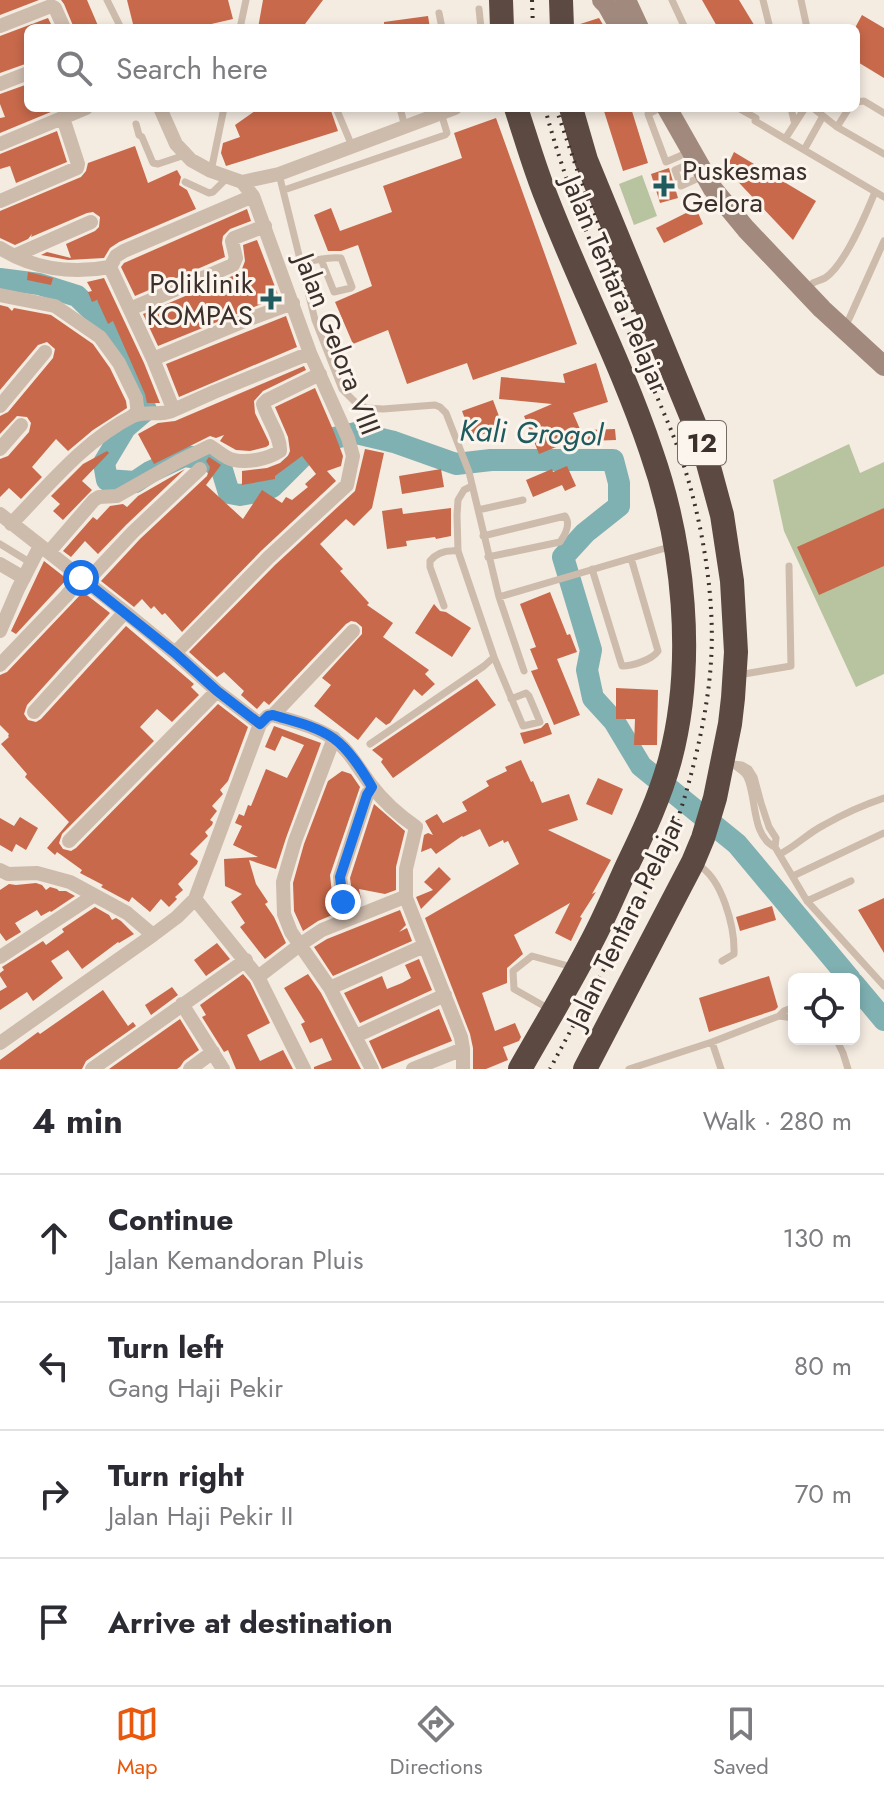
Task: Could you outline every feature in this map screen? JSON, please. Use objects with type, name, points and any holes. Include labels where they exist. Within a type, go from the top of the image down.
[{"type":"highway","points":[[490,4],[500,24]]},
{"type":"highway","name":"Jalan Tentara Pelajar","points":[[517,112],[546,198],[643,428],[666,499],[682,592],[685,643],[681,697],[671,757],[656,804],[594,937],[520,1069]]},
{"type":"highway","name":"Jalan Tentara Pelajar","points":[[572,112],[586,160],[703,445],[722,515],[732,581],[736,652],[727,763],[703,838],[588,1068]]},
{"type":"main road","points":[[602,0],[618,24]]},
{"type":"main road","points":[[626,0],[637,24]]},
{"type":"main road","points":[[670,112],[720,184],[754,224],[849,319],[884,349]]},
{"type":"main road","points":[[680,112],[713,189],[746,229],[822,309],[884,366]]},
{"type":"street","points":[[0,26],[51,6],[62,24]]},
{"type":"street","points":[[0,84],[24,75]]},
{"type":"street","points":[[0,144],[77,112]]},
{"type":"street","points":[[162,112],[176,144],[186,155],[211,171],[235,180],[279,174],[445,112]]},
{"type":"street","points":[[0,201],[77,168],[63,118]]},
{"type":"street","name":"Jalan Gelora VIII","points":[[175,653],[268,558],[347,485],[353,456],[310,353],[253,196],[235,180]]},
{"type":"street","points":[[110,267],[116,256],[124,251],[253,196]]},
{"type":"street","points":[[14,256],[91,222]]},
{"type":"street","points":[[130,309],[233,265],[236,258],[234,238],[265,226]]},
{"type":"street","points":[[0,248],[38,264],[77,271],[110,267]]},
{"type":"street","points":[[110,267],[176,409]]},
{"type":"street","points":[[0,295],[55,306],[100,337],[119,363],[143,413]]},
{"type":"street","points":[[153,359],[293,303]]},
{"type":"street","points":[[0,406],[45,352]]},
{"type":"street","points":[[260,724],[6,519],[80,452],[117,425],[143,413],[169,413],[310,353]]},
{"type":"street","points":[[2,621],[31,563],[94,500],[117,496],[210,446],[233,460],[265,459],[274,455],[280,451],[280,442],[263,404],[320,374]]},
{"type":"street","points":[[0,449],[21,425]]},
{"type":"street","points":[[0,665],[66,596],[200,469]]},
{"type":"street","points":[[0,564],[24,578]]},
{"type":"street","points":[[34,712],[125,612]]},
{"type":"street","points":[[0,1043],[153,935],[195,899],[260,724],[273,715],[353,631]]},
{"type":"street","points":[[69,841],[217,691]]},
{"type":"street","points":[[273,715],[334,738],[372,787],[398,814],[416,827],[406,869],[406,898],[461,1037],[463,1069]]},
{"type":"street","points":[[334,738],[283,882],[284,914],[291,932],[330,988],[372,1069]]},
{"type":"street","points":[[350,918],[343,902],[340,877],[372,787]]},
{"type":"street","points":[[3,874],[28,872],[61,879],[127,913],[153,935]]},
{"type":"street","points":[[0,957],[93,896]]},
{"type":"street","points":[[258,977],[322,930],[406,898]]},
{"type":"street","points":[[195,899],[258,977],[304,1069]]},
{"type":"street","points":[[330,988],[424,946]]},
{"type":"street","points":[[92,1069],[246,960]]},
{"type":"street","points":[[356,1036],[445,995]]},
{"type":"street","points":[[182,1004],[223,1069]]},
{"type":"street","points":[[413,1069],[463,1049]]},
{"type":"street","points":[[190,1069],[213,1052]]},
{"type":"lane","points":[[107,0],[119,24]]},
{"type":"lane","points":[[241,24],[246,0]]},
{"type":"lane","points":[[672,0],[683,24]]},
{"type":"lane","points":[[763,0],[769,24]]},
{"type":"lane","points":[[801,0],[806,24]]},
{"type":"lane","points":[[482,24],[490,4]]},
{"type":"lane","points":[[439,13],[441,24]]},
{"type":"lane","points":[[860,102],[884,113]]},
{"type":"lane","points":[[211,171],[223,112]]},
{"type":"lane","points":[[338,112],[352,146]]},
{"type":"lane","points":[[401,112],[405,127]]},
{"type":"lane","points":[[284,190],[447,133],[448,112]]},
{"type":"lane","points":[[652,112],[648,114],[666,162],[702,160]]},
{"type":"lane","points":[[745,112],[756,118],[755,121],[884,197]]},
{"type":"lane","points":[[792,112],[794,121]]},
{"type":"lane","points":[[785,139],[802,112]]},
{"type":"lane","points":[[818,112],[837,127],[884,154]]},
{"type":"lane","points":[[837,127],[846,112]]},
{"type":"lane","points":[[804,150],[823,116]]},
{"type":"lane","points":[[420,121],[427,142]]},
{"type":"lane","points":[[136,124],[153,163],[186,155]]},
{"type":"lane","points":[[279,174],[315,320],[342,389],[366,408],[435,405],[446,413],[469,472],[499,597],[524,671]]},
{"type":"lane","points":[[185,182],[209,193],[235,180]]},
{"type":"lane","points":[[813,283],[827,277],[839,263],[861,225],[875,192]]},
{"type":"lane","points":[[849,319],[884,241]]},
{"type":"lane","points":[[300,263],[321,259],[334,257],[341,258],[352,287],[334,292],[321,259]]},
{"type":"lane","points":[[472,486],[464,490],[458,500],[458,551],[494,657],[511,699],[523,726],[540,722],[526,693],[511,699]]},
{"type":"lane","points":[[478,510],[523,500]]},
{"type":"lane","points":[[483,536],[565,516],[567,519],[568,524],[560,542],[488,557]]},
{"type":"lane","points":[[0,544],[31,563]]},
{"type":"lane","points":[[499,597],[675,545]]},
{"type":"lane","points":[[444,606],[430,561],[439,553],[458,551]]},
{"type":"lane","points":[[590,570],[622,666],[627,666],[654,656],[658,651],[631,558]]},
{"type":"lane","points":[[734,675],[791,666],[789,566]]},
{"type":"lane","points":[[370,744],[494,657]]},
{"type":"lane","points":[[727,763],[744,773],[762,835],[767,843],[778,850],[807,901],[884,986]]},
{"type":"lane","points":[[778,850],[797,845],[821,826],[884,798]]},
{"type":"lane","points":[[793,876],[884,833]]},
{"type":"lane","points":[[693,862],[706,870],[716,883],[729,918],[734,954],[722,961]]},
{"type":"lane","points":[[807,901],[851,881]]},
{"type":"lane","points":[[553,1011],[514,989],[513,971],[532,956],[577,968]]},
{"type":"lane","points":[[629,1069],[712,1042],[779,1016],[788,1009]]},
{"type":"lane","points":[[779,1016],[788,1017]]},
{"type":"lane","points":[[712,1042],[721,1069]]},
{"type":"lane","points":[[839,1045],[848,1069]]},
{"type":"green space","points":[[642,175],[657,216],[634,225],[619,184]]},
{"type":"green space","points":[[849,444],[860,473],[884,462],[884,674],[856,687],[784,531],[773,480]]},
{"type":"building","points":[[0,0],[39,0],[0,15]]},
{"type":"building","points":[[61,0],[87,0],[97,24],[72,24]]},
{"type":"building","points":[[127,0],[228,0],[233,19],[211,24],[133,24]]},
{"type":"building","points":[[263,0],[323,0],[305,24],[259,24]]},
{"type":"building","points":[[702,0],[739,0],[754,24],[716,24]]},
{"type":"building","points":[[862,15],[884,28],[884,78],[860,63],[860,24],[857,24]]},
{"type":"building","points":[[428,16],[429,24],[384,24]]},
{"type":"building","points":[[48,18],[51,24],[32,24]]},
{"type":"building","points":[[599,18],[603,24],[580,24]]},
{"type":"building","points":[[24,27],[24,64],[0,73],[0,36]]},
{"type":"building","points":[[24,85],[24,112],[51,112],[0,133],[0,118],[5,117],[0,94]]},
{"type":"building","points":[[253,112],[331,112],[338,131],[226,166],[221,153],[223,143],[240,137],[235,125]]},
{"type":"building","points":[[604,112],[632,112],[648,163],[623,171]]},
{"type":"building","points":[[496,118],[577,344],[473,380],[467,363],[407,384],[388,330],[353,344],[335,302],[372,286],[358,245],[341,251],[328,251],[314,215],[331,208],[340,231],[392,212],[383,186],[462,158],[454,133]]},
{"type":"building","points":[[57,131],[67,162],[16,183],[10,166],[0,169],[0,154]]},
{"type":"building","points":[[135,146],[148,183],[177,170],[181,177],[179,185],[187,190],[196,209],[119,242],[110,248],[104,258],[68,260],[41,255],[47,252],[71,258],[66,244],[99,227],[100,217],[93,212],[31,237],[32,234],[15,245],[0,238],[0,211],[81,177],[88,163]]},
{"type":"building","points":[[734,152],[816,201],[793,240],[726,169]]},
{"type":"building","name":"Puskesmas Gelora","points":[[669,168],[678,198],[660,203],[651,174]]},
{"type":"building","points":[[696,208],[703,224],[664,243],[656,228]]},
{"type":"building","points":[[247,209],[251,221],[230,229],[223,236],[225,257],[135,296],[121,267],[124,263]]},
{"type":"building","points":[[257,240],[279,297],[158,346],[143,314],[237,274],[245,261],[243,245]]},
{"type":"building","points":[[28,272],[53,278],[51,285],[27,280]]},
{"type":"building","points":[[104,278],[160,403],[147,403],[113,321],[108,324],[97,300],[92,302],[88,292],[92,291],[87,282]]},
{"type":"building","points":[[0,305],[12,311],[14,308],[51,315],[93,344],[110,368],[127,408],[68,451],[56,439],[32,467],[42,477],[21,499],[9,488],[0,497],[0,459],[8,456],[29,432],[31,423],[27,417],[17,416],[0,434],[0,416],[8,412],[53,358],[55,349],[47,342],[38,345],[0,390]]},
{"type":"building","points":[[286,316],[297,347],[179,397],[166,364]]},
{"type":"building","points":[[596,363],[608,402],[573,413],[583,436],[539,454],[524,416],[552,404],[499,399],[501,377],[565,383],[563,374]]},
{"type":"building","points":[[304,366],[306,370],[263,391],[254,401],[255,413],[269,442],[266,447],[236,450],[220,441],[224,435],[216,438],[210,436],[154,464],[138,434],[158,423],[175,421]]},
{"type":"building","points":[[315,388],[343,456],[341,466],[327,471],[336,481],[261,551],[182,632],[154,606],[151,609],[142,599],[134,607],[101,581],[207,476],[210,467],[206,461],[209,457],[221,465],[206,485],[243,519],[262,490],[282,503],[286,497],[292,500],[308,487],[305,484],[316,474],[302,456],[275,479],[242,485],[242,471],[267,468],[288,456],[288,437],[275,407]]},
{"type":"building","points":[[493,400],[503,427],[472,438],[462,411]]},
{"type":"building","points":[[615,429],[616,440],[588,441],[587,430]]},
{"type":"building","points":[[365,449],[384,453],[372,508],[354,526],[346,519],[320,544],[343,569],[340,571],[369,603],[367,605],[393,623],[383,637],[429,670],[425,674],[435,684],[422,696],[414,689],[390,723],[386,725],[376,717],[358,740],[314,706],[331,685],[322,678],[362,634],[362,627],[356,622],[346,624],[269,705],[264,701],[257,709],[241,695],[244,691],[224,672],[217,677],[189,652],[275,565],[355,491]]},
{"type":"building","points":[[107,451],[109,453],[82,481],[92,490],[63,520],[53,511],[60,504],[51,496],[83,464]]},
{"type":"building","points":[[567,466],[576,486],[565,491],[562,485],[533,497],[526,480]]},
{"type":"building","points":[[185,469],[98,554],[85,541],[71,557],[63,551],[93,517],[97,520],[110,506],[123,504],[127,507],[138,496]]},
{"type":"building","points":[[441,469],[444,487],[402,494],[399,476]]},
{"type":"building","points":[[402,508],[403,514],[451,508],[451,536],[406,541],[407,546],[387,549],[382,511]]},
{"type":"building","points":[[884,508],[884,566],[819,595],[797,547]]},
{"type":"building","points":[[44,561],[67,579],[16,634],[11,631]]},
{"type":"building","points":[[83,592],[110,613],[27,705],[24,714],[28,720],[36,722],[41,719],[126,626],[194,684],[191,687],[199,695],[172,722],[157,709],[140,727],[154,741],[62,834],[59,843],[63,849],[71,851],[76,848],[218,704],[248,727],[228,781],[220,790],[223,794],[212,806],[217,811],[210,820],[212,825],[205,832],[208,836],[190,854],[198,861],[197,864],[178,884],[183,890],[175,897],[177,899],[169,907],[161,899],[150,912],[132,897],[129,902],[101,887],[103,885],[80,873],[82,870],[47,848],[69,822],[25,777],[27,774],[1,744],[9,734],[0,725],[0,675],[7,672]]},
{"type":"building","points":[[550,592],[577,652],[557,659],[580,715],[554,725],[531,671],[538,669],[530,649],[536,647],[520,604]]},
{"type":"building","points":[[434,604],[440,611],[471,628],[452,657],[415,633]]},
{"type":"building","points":[[477,679],[496,705],[393,778],[381,762],[383,759],[372,750]]},
{"type":"building","points":[[616,688],[658,690],[657,745],[634,745],[635,719],[616,719]]},
{"type":"building","points":[[546,723],[552,734],[524,744],[520,733],[541,728]]},
{"type":"building","points":[[274,726],[321,743],[276,869],[249,860],[256,884],[268,902],[265,904],[286,943],[265,959],[240,927],[245,923],[231,902],[242,894],[225,886],[224,859],[258,857],[233,845],[242,826],[235,823],[239,814],[244,816],[248,805],[251,806],[266,769],[287,778],[304,745],[282,736],[275,751],[265,747]]},
{"type":"building","points":[[521,760],[542,803],[569,794],[578,820],[548,830],[611,860],[580,917],[571,941],[555,933],[570,903],[514,935],[523,954],[507,968],[507,983],[482,993],[495,1031],[515,1023],[521,1037],[519,1041],[503,1047],[508,1060],[486,1069],[473,1069],[470,1034],[425,918],[519,864],[508,841],[504,843],[503,840],[489,847],[480,829],[462,836],[436,854],[431,848],[421,852],[424,835],[433,835],[425,821],[437,814],[443,823],[467,811],[462,802],[489,786],[486,781],[507,771],[505,767]]},
{"type":"building","points":[[342,771],[351,774],[360,787],[330,875],[337,913],[303,931],[294,911],[293,883],[328,781]]},
{"type":"building","points":[[598,778],[623,789],[612,815],[586,804]]},
{"type":"building","points":[[374,804],[405,831],[396,867],[396,890],[385,894],[359,889],[361,899],[353,900],[350,878]]},
{"type":"building","points":[[20,817],[38,828],[26,850],[16,844],[12,852],[0,845],[0,818],[14,826]]},
{"type":"building","points":[[439,867],[451,879],[421,909],[416,897],[433,890],[424,882]]},
{"type":"building","points":[[36,883],[46,890],[50,887],[75,896],[51,912],[41,916],[37,910],[15,923],[21,932],[6,941],[0,933],[0,890],[9,884]]},
{"type":"building","points":[[884,898],[884,953],[858,910]]},
{"type":"building","points":[[772,906],[776,920],[740,931],[736,917]]},
{"type":"building","points":[[95,907],[112,920],[116,918],[121,921],[134,934],[82,969],[68,950],[51,961],[63,978],[33,1001],[27,992],[0,1010],[0,991],[7,987],[0,976],[4,970],[2,967],[43,941],[46,945],[64,932],[62,929]]},
{"type":"building","points":[[400,910],[406,925],[399,932],[407,928],[412,941],[333,976],[314,947]]},
{"type":"building","points":[[217,943],[230,959],[206,976],[194,960]]},
{"type":"building","points":[[419,959],[432,990],[360,1023],[344,993],[382,976],[387,989],[402,983],[411,978],[405,965]]},
{"type":"building","points":[[243,974],[270,1023],[247,1035],[260,1061],[283,1050],[293,1069],[236,1069],[228,1050],[224,1052],[202,1017],[206,1015],[200,1005]]},
{"type":"building","points":[[308,974],[361,1069],[314,1069],[332,1060],[322,1038],[310,1043],[301,1024],[305,1022],[284,988]]},
{"type":"building","points":[[769,976],[778,1007],[775,1010],[709,1032],[699,998]]},
{"type":"building","points":[[172,987],[178,995],[151,1015],[145,1005]]},
{"type":"building","points":[[103,990],[128,1026],[133,1022],[136,1026],[86,1061],[82,1069],[0,1069],[0,1060]]},
{"type":"building","points":[[439,1009],[452,1041],[382,1069],[369,1041]]},
{"type":"building","points":[[180,1019],[199,1050],[180,1067],[109,1069]]},
{"type":"waterway","name":"Kali Grogol","points":[[0,279],[39,284],[77,296],[119,337],[146,410],[125,428],[104,463],[107,480],[135,482],[184,456],[207,459],[222,470],[229,493],[257,492],[272,487],[317,442],[356,433],[394,442],[456,464],[491,460],[613,460],[619,483],[619,506],[585,533],[563,557],[591,650],[587,670],[593,698],[614,721],[641,766],[737,844],[845,973]]},
{"type":"waterway","name":"Kali Grogol","points":[[860,991],[884,1020]]},
{"type":"railway","points":[[532,0],[533,24]]},
{"type":"railway","points":[[546,112],[586,231],[681,456],[703,543],[712,633],[702,727],[671,838],[550,1069]]},
{"type":"railway","points":[[557,112],[583,187],[646,343]]},
{"type":"place","name":"Puskesmas Gelora","points":[[664,186]]},
{"type":"place","name":"Poliklinik KOMPAS","points":[[271,299]]},
{"type":"route","points":[[81,578],[260,724],[273,715],[306,726],[334,738],[353,759],[372,787],[345,857],[340,877],[343,902]]}]
